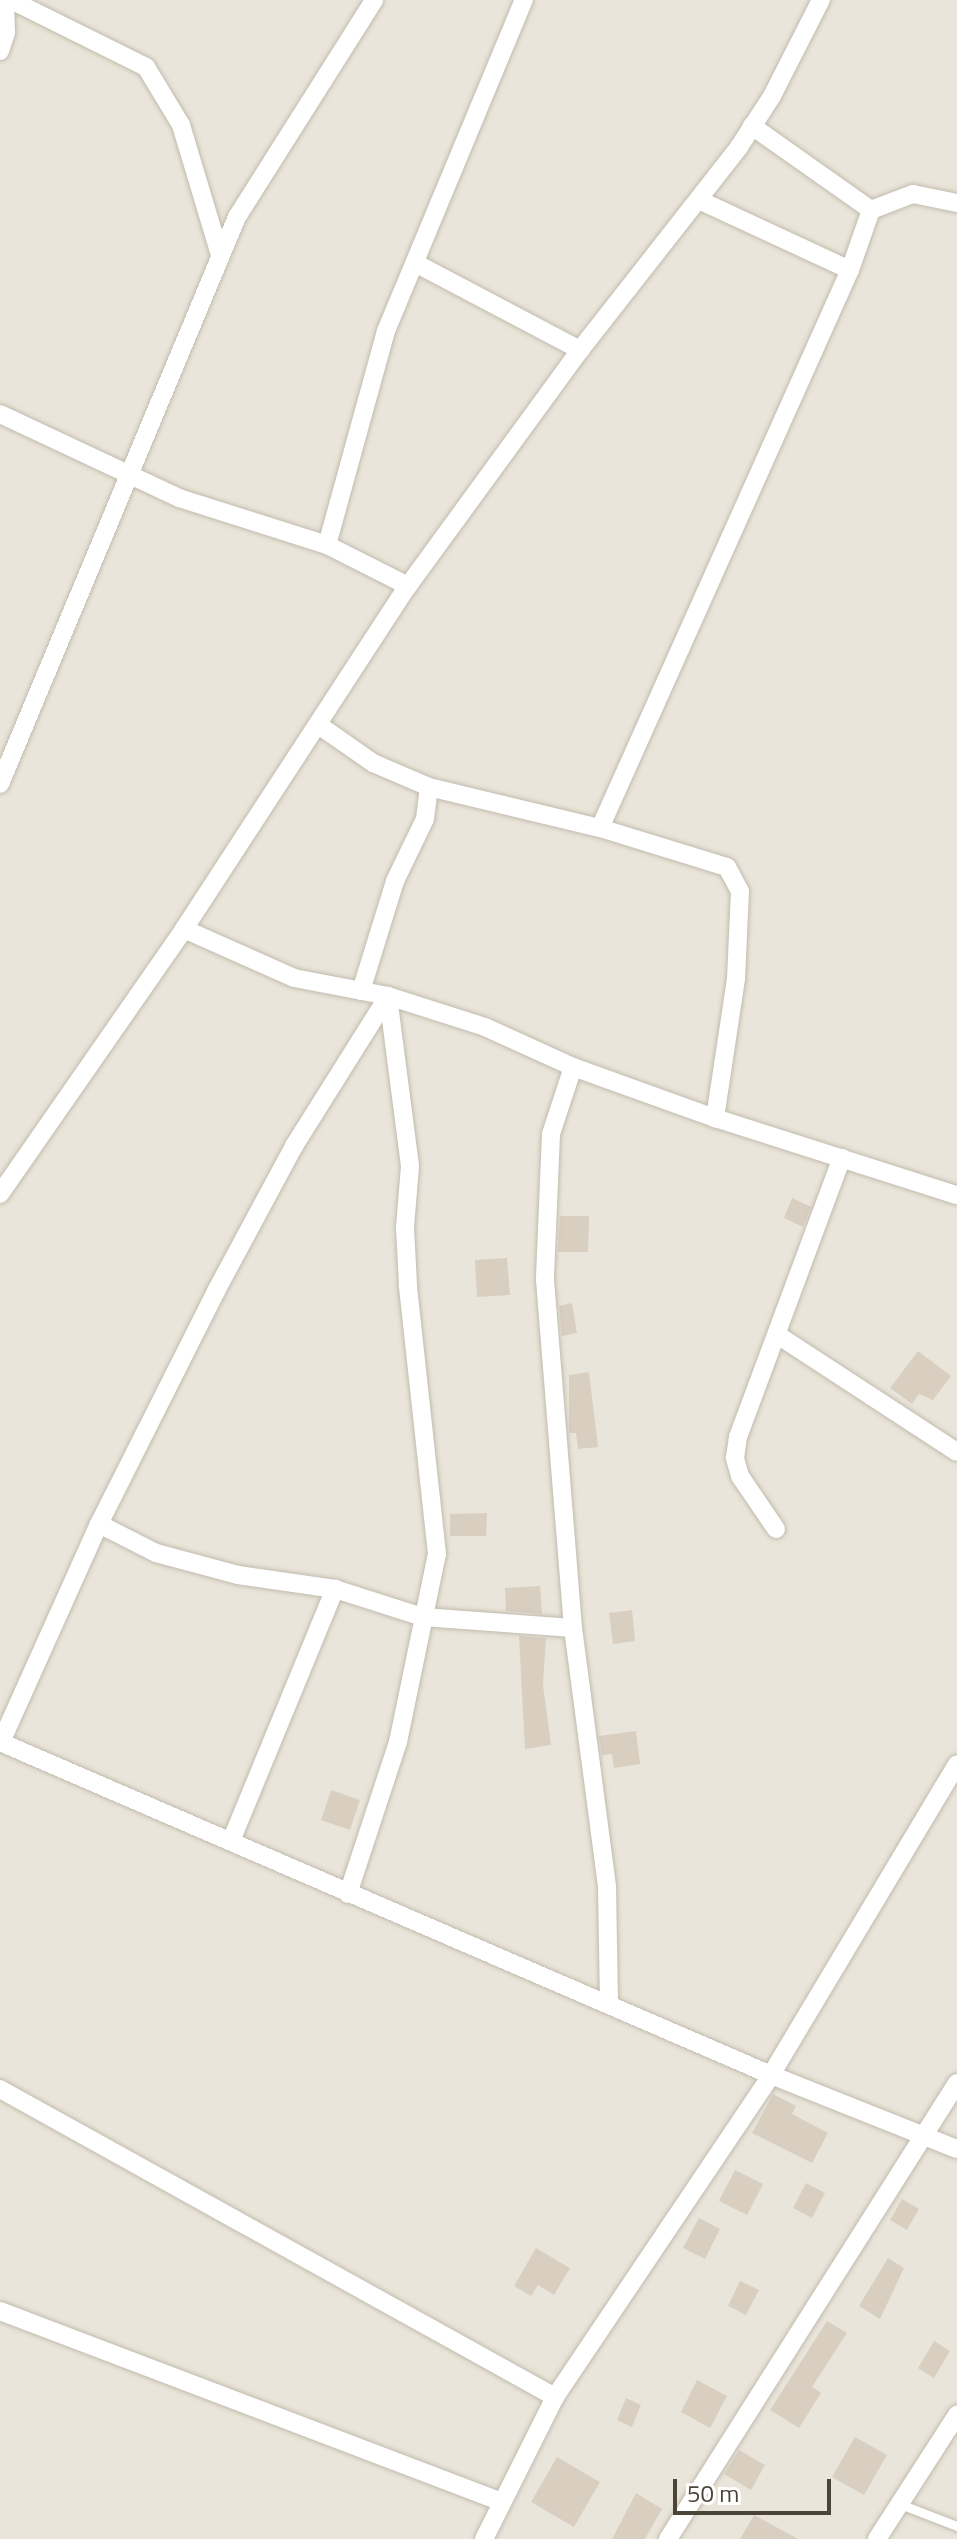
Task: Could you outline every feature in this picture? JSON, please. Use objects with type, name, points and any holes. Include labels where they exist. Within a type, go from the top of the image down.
[{"type":"street","points":[[0,51],[6,32],[8,0],[146,67],[181,125],[220,255]]},
{"type":"street","points":[[0,784],[237,217],[374,0]]},
{"type":"street","points":[[327,545],[386,331],[524,0]]},
{"type":"street","points":[[805,27],[806,0]]},
{"type":"street","points":[[0,1194],[184,929],[320,726],[408,586],[580,350],[699,200],[752,126],[821,0]]},
{"type":"street","points":[[752,126],[843,185],[871,210]]},
{"type":"street","points":[[600,828],[850,270],[871,210],[913,194],[957,203]]},
{"type":"street","points":[[699,200],[850,270]]},
{"type":"street","points":[[415,263],[580,350]]},
{"type":"street","points":[[0,414],[179,498],[327,545],[408,586]]},
{"type":"street","points":[[320,726],[373,763],[429,787],[600,828],[727,867],[740,891],[736,979],[715,1118]]},
{"type":"street","points":[[361,991],[395,881],[425,819],[429,787]]},
{"type":"street","points":[[184,929],[294,978],[388,996],[485,1027],[573,1067],[715,1118],[957,1195]]},
{"type":"street","points":[[388,996],[294,1146],[99,1524],[0,1742],[771,2075],[957,2149]]},
{"type":"street","points":[[348,1894],[380,1808],[437,1554],[408,1285],[405,1227],[410,1166],[388,996]]},
{"type":"street","points":[[573,1067],[551,1134],[545,1280],[573,1628],[607,1887],[609,2003]]},
{"type":"street","points":[[776,1529],[753,1499],[735,1458],[738,1437],[779,1336],[779,1319],[842,1158]]},
{"type":"street","points":[[779,1336],[957,1452]]},
{"type":"street","points":[[99,1524],[156,1553],[238,1575],[335,1589],[423,1617],[573,1628]]},
{"type":"street","points":[[231,1841],[335,1589]]},
{"type":"street","points":[[484,2539],[555,2397],[771,2075],[957,1764]]},
{"type":"street","points":[[668,2539],[957,2083]]},
{"type":"street","points":[[0,2089],[555,2397]]},
{"type":"street","points":[[0,2311],[502,2502]]},
{"type":"street","points":[[877,2539],[956,2419]]},
{"type":"lane","points":[[900,2504],[957,2526]]},
{"type":"shaded area","points":[[0,0],[957,0],[957,2539],[0,2539]]},
{"type":"building","points":[[792,1198],[811,1207],[803,1227],[784,1218]]},
{"type":"building","points":[[560,1216],[589,1216],[588,1252],[558,1252]]},
{"type":"building","points":[[507,1258],[510,1295],[477,1297],[475,1260]]},
{"type":"building","points":[[572,1303],[577,1333],[562,1336],[559,1306]]},
{"type":"building","points":[[918,1351],[951,1376],[933,1400],[919,1394],[912,1404],[890,1388]]},
{"type":"building","points":[[589,1372],[598,1447],[578,1449],[576,1433],[569,1433],[569,1375]]},
{"type":"building","points":[[487,1513],[486,1536],[450,1536],[450,1514]]},
{"type":"building","points":[[540,1586],[542,1614],[506,1611],[505,1588]]},
{"type":"building","points":[[632,1610],[635,1641],[613,1644],[609,1613]]},
{"type":"building","points":[[519,1636],[546,1638],[543,1685],[551,1745],[525,1749]]},
{"type":"building","points":[[636,1731],[640,1764],[614,1768],[612,1754],[602,1755],[599,1736]]},
{"type":"building","points":[[331,1790],[360,1800],[350,1830],[321,1820]]},
{"type":"building","points":[[773,2094],[796,2106],[792,2114],[828,2133],[812,2163],[752,2133]]},
{"type":"building","points":[[735,2170],[763,2184],[747,2215],[719,2201]]},
{"type":"building","points":[[806,2183],[825,2193],[812,2218],[793,2208]]},
{"type":"building","points":[[902,2199],[919,2209],[907,2230],[890,2220]]},
{"type":"building","points":[[699,2218],[720,2229],[705,2259],[683,2248]]},
{"type":"building","points":[[536,2248],[570,2268],[554,2295],[538,2285],[531,2296],[514,2286]]},
{"type":"building","points":[[888,2258],[904,2268],[880,2319],[859,2306]]},
{"type":"building","points":[[740,2281],[759,2290],[746,2315],[728,2306]]},
{"type":"building","points":[[827,2321],[847,2333],[812,2387],[821,2393],[799,2428],[770,2410]]},
{"type":"building","points":[[934,2341],[950,2351],[934,2378],[918,2368]]},
{"type":"building","points":[[697,2380],[727,2396],[710,2428],[681,2412]]},
{"type":"building","points":[[626,2398],[641,2405],[632,2427],[617,2420]]},
{"type":"building","points":[[855,2437],[887,2455],[864,2495],[832,2477]]},
{"type":"building","points":[[739,2450],[765,2465],[751,2490],[724,2474]]},
{"type":"building","points":[[557,2457],[600,2482],[574,2527],[531,2502]]},
{"type":"building","points":[[636,2493],[662,2509],[645,2539],[612,2539]]},
{"type":"building","points":[[754,2515],[798,2539],[740,2539]]}]
